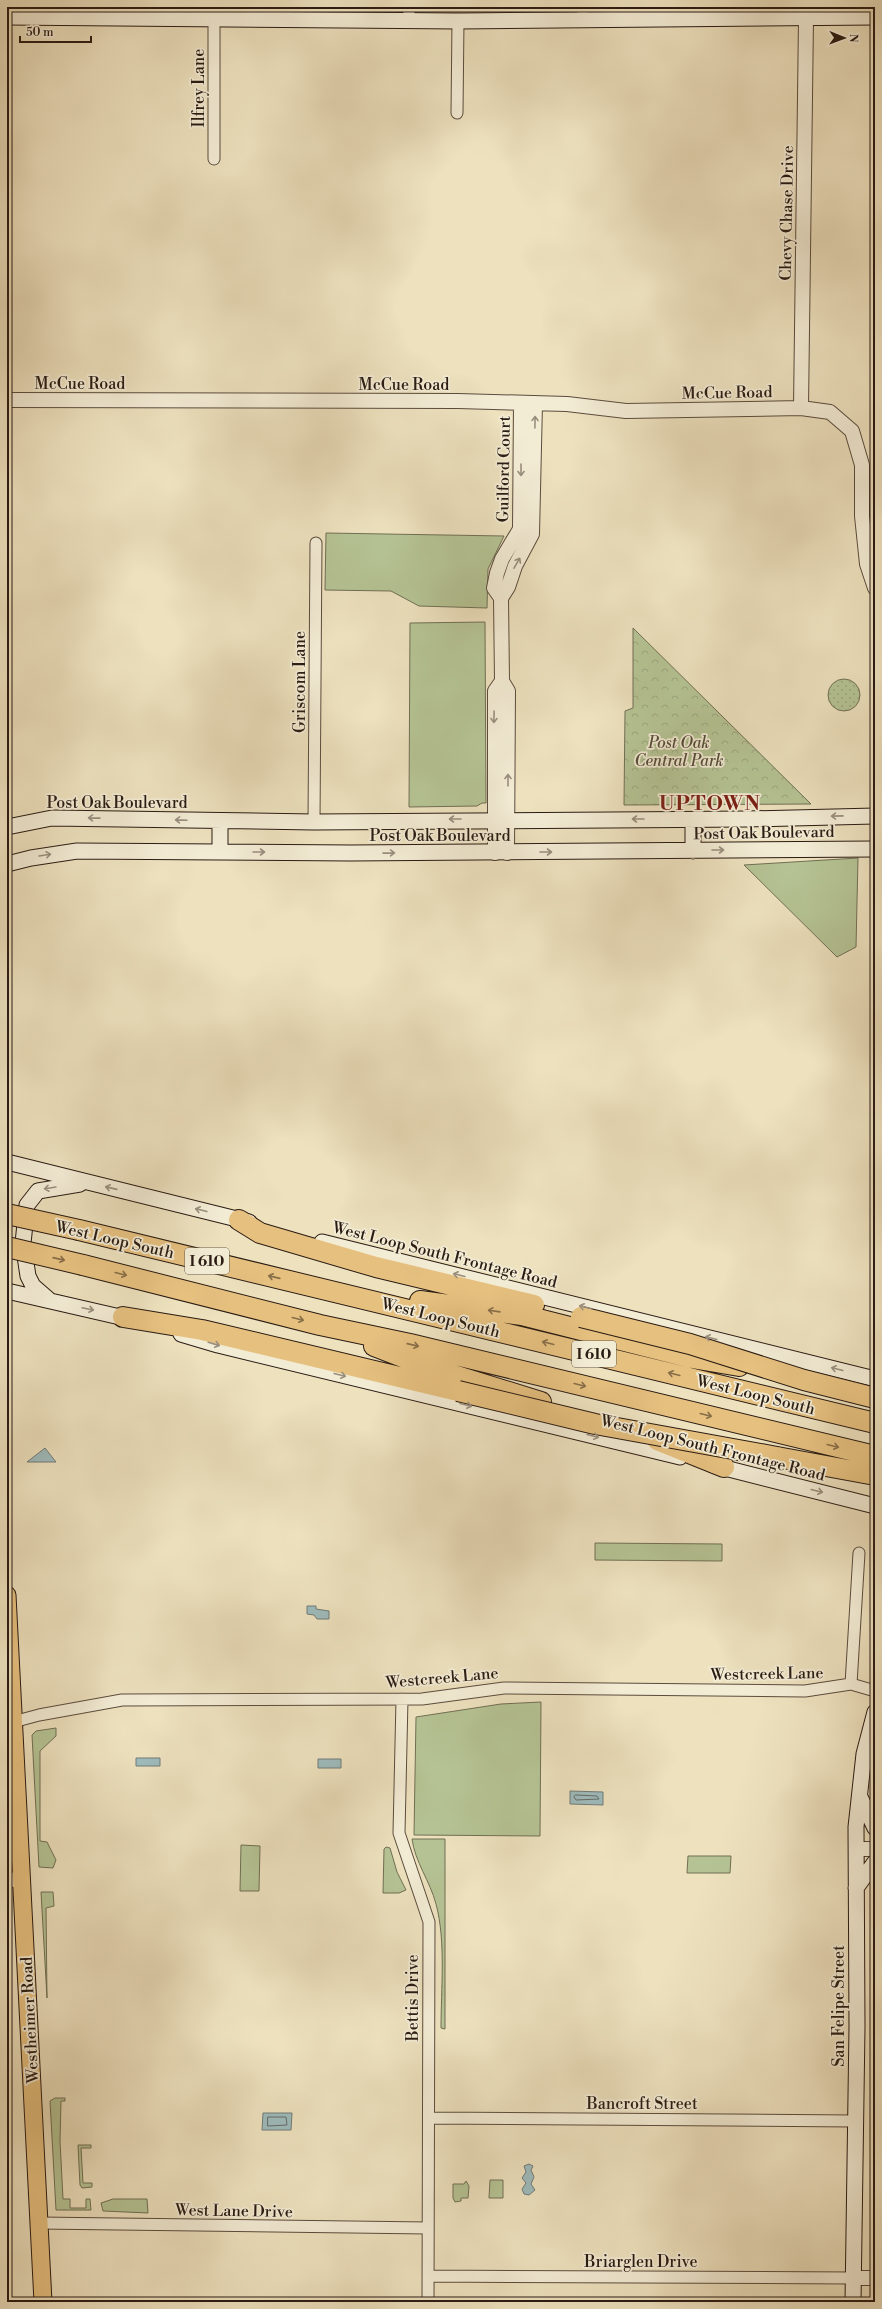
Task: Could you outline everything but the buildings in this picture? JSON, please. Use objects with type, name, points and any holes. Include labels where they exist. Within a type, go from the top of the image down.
[{"type":"highway","name":"West Loop South","points":[[7,1214],[312,1286],[875,1423]]},
{"type":"highway","points":[[239,1220],[260,1233],[376,1267],[690,1344],[804,1380],[875,1398]]},
{"type":"highway","name":"West Loop South","points":[[7,1247],[320,1325],[410,1344],[875,1456]]},
{"type":"highway","points":[[312,1286],[522,1315],[692,1358],[875,1388]]},
{"type":"highway","points":[[123,1317],[202,1330],[595,1424],[875,1475]]},
{"type":"highway","points":[[320,1325],[431,1368],[642,1434],[724,1467]]},
{"type":"main road","points":[[7,17],[183,12],[214,17],[409,13],[458,20],[583,13],[806,19],[834,13],[875,17]]},
{"type":"main road","name":"Post Oak Boulevard","points":[[7,827],[52,818],[314,822],[501,819],[693,820],[875,816]]},
{"type":"main road","points":[[693,820],[693,851]]},
{"type":"main road","points":[[220,821],[220,852]]},
{"type":"main road","name":"Post Oak Boulevard","points":[[7,864],[31,858],[77,851],[501,853],[875,849]]},
{"type":"main road","name":"West Loop South Frontage Road","points":[[7,1162],[875,1379]]},
{"type":"main road","points":[[52,1301],[38,1292],[28,1276],[23,1243],[27,1205],[38,1191],[45,1188],[89,1183]]},
{"type":"main road","name":"West Loop South Frontage Road","points":[[7,1291],[123,1317],[218,1345],[724,1467],[875,1506]]},
{"type":"main road","name":"Westheimer Road","points":[[7,1595],[14,1722],[14,1880],[39,2223],[43,2302]]},
{"type":"main road","name":"San Felipe Street","points":[[853,2302],[856,1888],[859,1794],[864,1754],[875,1712]]},
{"type":"main road","points":[[859,1794],[875,1828]]},
{"type":"main road","points":[[856,1888],[875,1862]]},
{"type":"street","name":"Ilfrey Lane","points":[[214,17],[214,159]]},
{"type":"street","name":"Chevy Chase Drive","points":[[801,408],[806,19]]},
{"type":"street","points":[[457,113],[458,20]]},
{"type":"street","name":"McCue Road","points":[[7,400],[535,403],[567,404],[626,411],[801,408],[830,412],[852,431],[862,465],[862,516],[867,564],[872,573],[875,588]]},
{"type":"street","name":"Guilford Court","points":[[521,403],[528,445]]},
{"type":"street","name":"Guilford Court","points":[[501,853],[501,819],[495,691],[502,681],[502,598],[494,588],[497,572],[502,559],[520,529],[528,445],[535,403]]},
{"type":"street","name":"Griscom Lane","points":[[314,822],[316,543]]},
{"type":"street","points":[[851,1684],[859,1553]]},
{"type":"street","name":"Westcreek Lane","points":[[14,1722],[39,1715],[122,1700],[402,1699],[442,1697],[504,1688],[805,1691],[851,1684],[875,1691]]},
{"type":"street","name":"Bettis Drive","points":[[402,1699],[400,1833],[429,1922],[427,2039],[429,2118],[428,2302]]},
{"type":"street","points":[[857,1849],[875,1848]]},
{"type":"street","name":"Bancroft Street","points":[[429,2118],[854,2121]]},
{"type":"street","name":"West Lane Drive","points":[[39,2223],[428,2228]]},
{"type":"street","name":"Briarglen Drive","points":[[428,2276],[854,2278]]},
{"type":"street","points":[[854,2278],[875,2278]]},
{"type":"green space","points":[[326,533],[504,536],[488,569],[487,608],[419,606],[391,591],[325,590]]},
{"type":"green space","points":[[485,622],[486,803],[482,803],[477,806],[409,807],[410,623]]},
{"type":"green space","name":"Post Oak Central Park","points":[[633,628],[811,804],[624,805],[625,711],[633,708]]},
{"type":"green space","points":[[844,679],[850,680],[857,686],[860,695],[859,701],[853,708],[844,711],[838,710],[831,704],[828,695],[829,689],[835,682]]},
{"type":"green space","points":[[858,858],[856,947],[837,957],[744,865]]},
{"type":"green space","points":[[595,1543],[722,1544],[722,1561],[595,1560]]},
{"type":"green space","points":[[541,1702],[540,1836],[414,1835],[416,1717],[501,1704]]},
{"type":"green space","points":[[56,1728],[56,1736],[40,1751],[40,1841],[47,1842],[56,1860],[53,1868],[39,1867],[32,1735],[36,1731]]},
{"type":"green space","points":[[412,1839],[445,1839],[445,2029],[441,2028],[442,1949],[439,1918],[436,1904],[416,1856]]},
{"type":"green space","points":[[241,1845],[260,1846],[259,1891],[240,1891]]},
{"type":"green space","points":[[386,1847],[390,1848],[397,1872],[406,1890],[399,1893],[383,1893],[384,1849]]},
{"type":"green space","points":[[688,1856],[731,1856],[730,1873],[687,1873]]},
{"type":"green space","points":[[41,1892],[53,1892],[54,1906],[46,1908],[47,1998]]},
{"type":"green space","points":[[55,2098],[65,2098],[65,2101],[61,2101],[60,2141],[63,2199],[70,2199],[70,2208],[86,2208],[86,2199],[90,2199],[91,2210],[56,2210],[50,2101]]},
{"type":"green space","points":[[78,2145],[91,2145],[91,2148],[81,2148],[83,2183],[92,2183],[92,2187],[82,2188],[80,2185]]},
{"type":"green space","points":[[490,2180],[503,2180],[503,2198],[489,2198]]},
{"type":"green space","points":[[466,2181],[469,2186],[468,2198],[461,2198],[461,2201],[455,2202],[453,2198],[453,2184],[464,2184]]},
{"type":"green space","points":[[113,2199],[147,2199],[148,2213],[103,2211],[101,2203]]},
{"type":"water","points":[[45,1448],[56,1462],[27,1462]]},
{"type":"water","points":[[307,1606],[316,1606],[316,1609],[329,1611],[329,1619],[317,1619],[314,1615],[307,1614]]},
{"type":"water","points":[[136,1758],[160,1758],[160,1766],[136,1766]]},
{"type":"water","points":[[318,1759],[341,1759],[341,1768],[318,1768]]},
{"type":"water","points":[[570,1791],[603,1792],[603,1805],[570,1804]]},
{"type":"water","points":[[263,2113],[292,2113],[291,2130],[262,2130]]},
{"type":"water","points":[[529,2164],[533,2166],[531,2170],[534,2177],[531,2184],[535,2190],[529,2195],[524,2194],[522,2189],[526,2183],[522,2178],[526,2172],[524,2166]]},
{"type":"district","name":"UPTOWN","points":[[710,803]]}]
